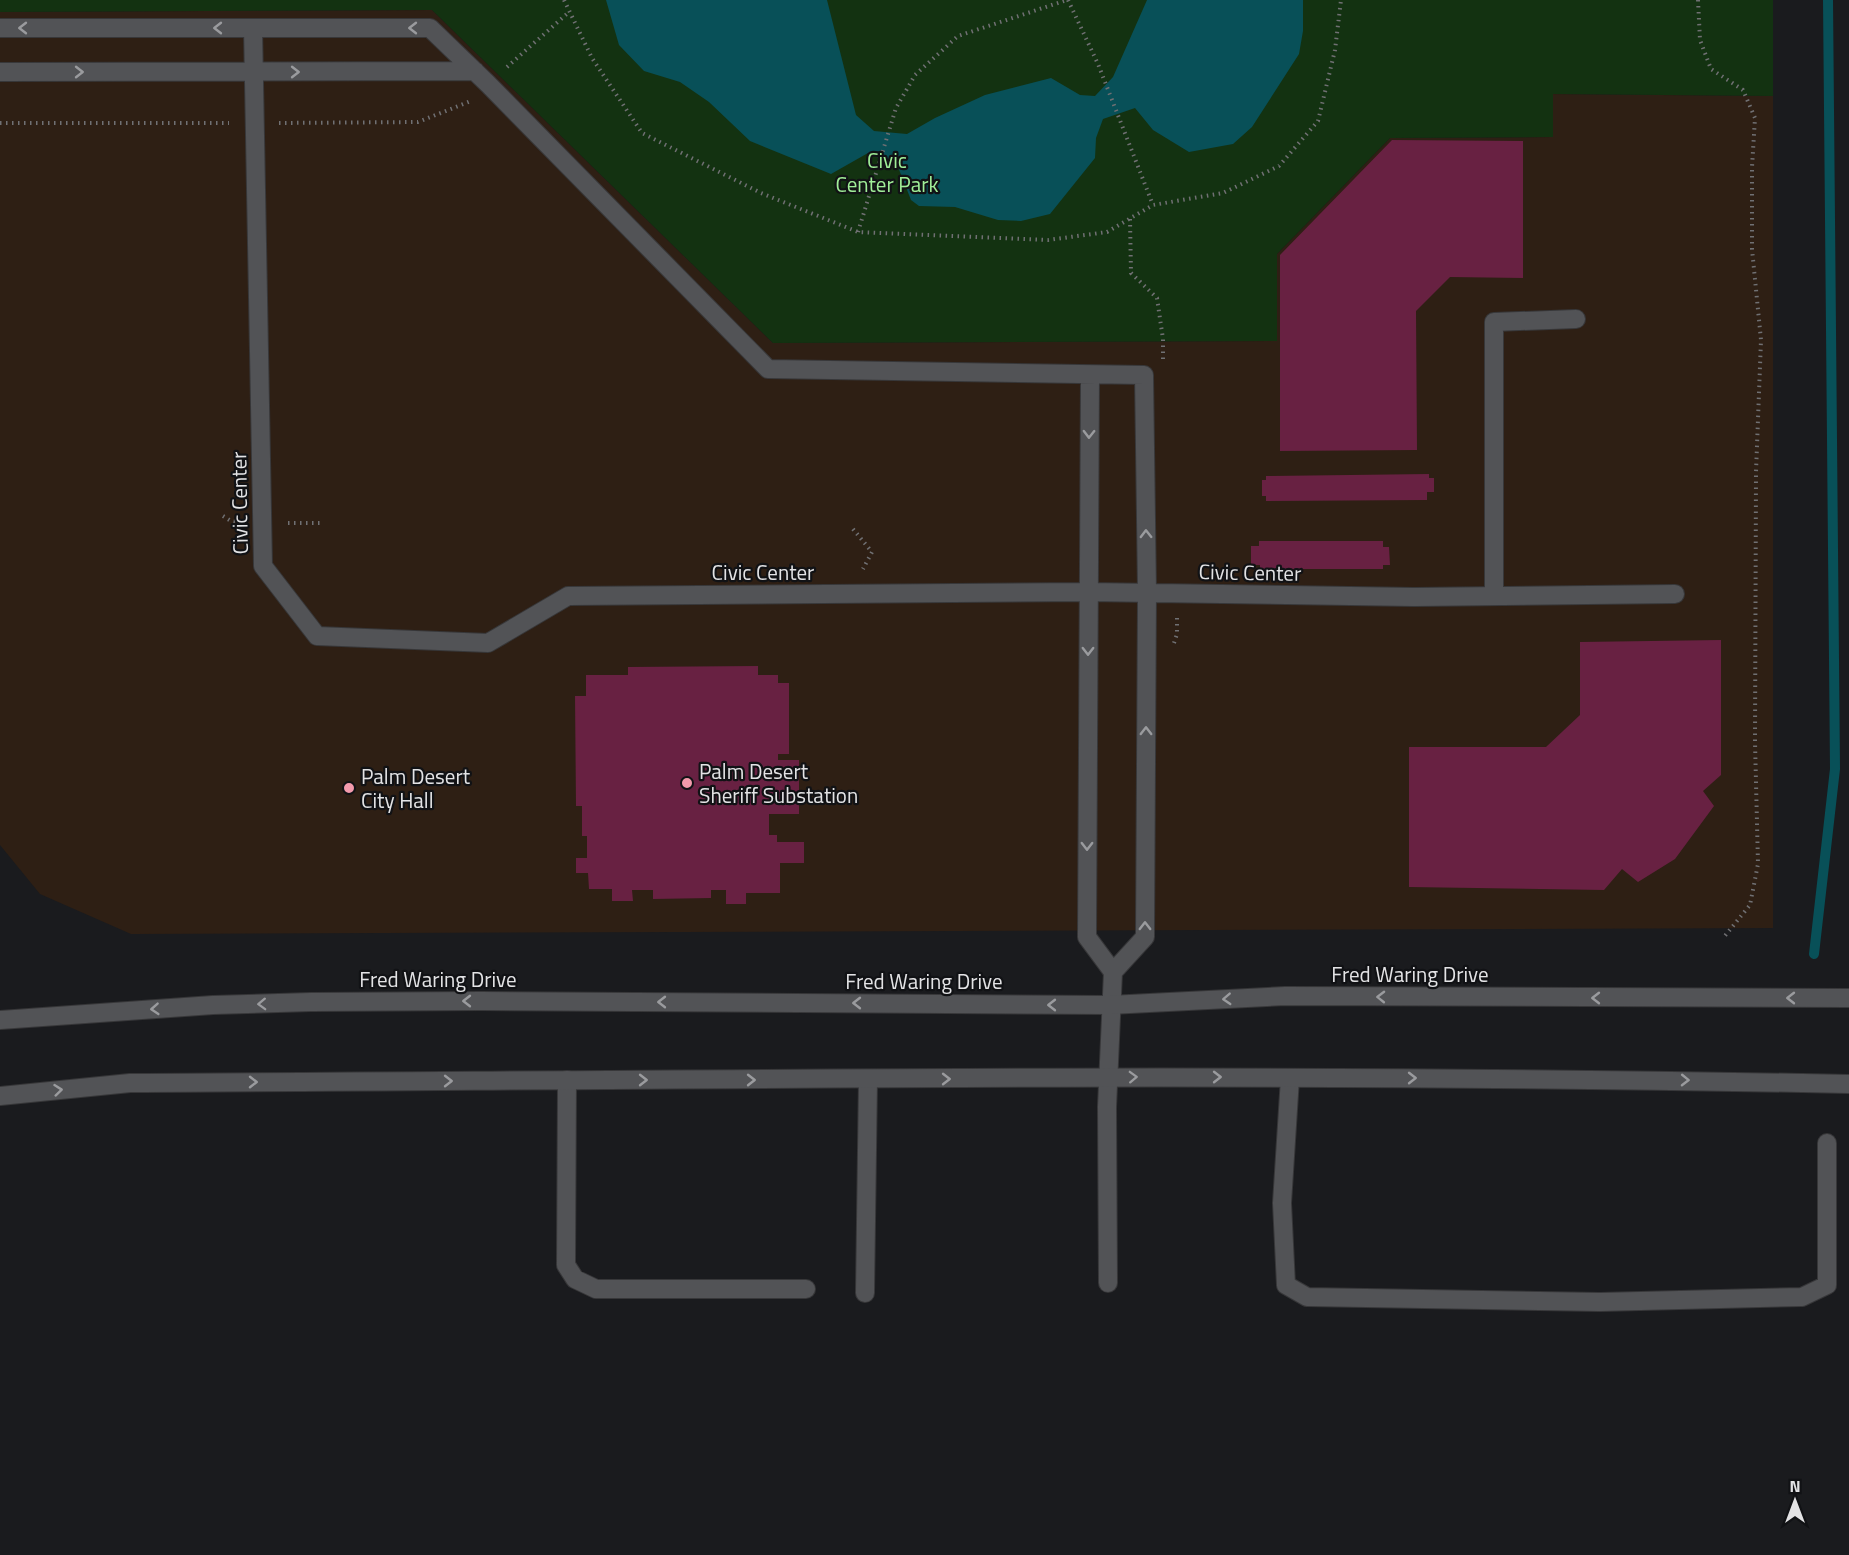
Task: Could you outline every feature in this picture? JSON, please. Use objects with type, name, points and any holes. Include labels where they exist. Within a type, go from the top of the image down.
[{"type":"main road","points":[[0,28],[430,28],[768,369],[1144,375],[1147,592],[1145,937],[1113,972],[1107,1107],[1108,1283]]},
{"type":"main road","name":"Civic Center","points":[[254,28],[263,566],[317,636],[488,644],[568,596],[1088,592],[1291,596],[1675,594]]},
{"type":"main road","points":[[0,72],[254,72],[481,78]]},
{"type":"main road","points":[[1494,596],[1494,322],[1576,319]]},
{"type":"main road","points":[[1090,375],[1087,937],[1113,972]]},
{"type":"main road","name":"Fred Waring Drive","points":[[0,1020],[213,1005],[311,1002],[1110,1005],[1285,996],[1849,998]]},
{"type":"main road","points":[[1290,1078],[1282,1203],[1286,1286],[1307,1298],[1600,1302],[1803,1297],[1827,1285],[1827,1143]]},
{"type":"main road","points":[[865,1293],[868,1079]]},
{"type":"main road","points":[[0,1096],[130,1083],[567,1080],[1627,1079],[1849,1084]]},
{"type":"main road","points":[[567,1080],[566,1265],[575,1279],[596,1289],[806,1289]]},
{"type":"path","points":[[564,0],[592,58],[642,133],[761,193],[858,232],[1048,240],[1107,232],[1153,205],[1223,193],[1279,166],[1318,121],[1335,50],[1341,0]]},
{"type":"path","points":[[858,232],[896,108],[915,75],[958,36],[1067,0],[1098,64],[1153,205]]},
{"type":"path","points":[[1698,0],[1700,40],[1711,69],[1743,90],[1755,118],[1752,166],[1752,249],[1761,340],[1756,495],[1755,742],[1758,864],[1750,905],[1724,937]]},
{"type":"path","points":[[0,123],[418,122],[469,103],[481,78],[569,12]]},
{"type":"path","points":[[1130,218],[1131,273]]},
{"type":"shaded area","points":[[432,10],[773,343],[1277,341],[1277,254],[1390,138],[1553,137],[1553,94],[1773,96],[1773,928],[131,934],[40,894],[0,845],[0,12]]},
{"type":"green space","name":"Civic Center Park","points":[[0,0],[1773,0],[1773,96],[1553,94],[1553,137],[1390,138],[1277,254],[1277,341],[773,343],[432,10],[0,12]]},
{"type":"water","points":[[606,0],[827,0],[856,115],[874,131],[907,134],[985,95],[1051,78],[1080,95],[1095,96],[1113,77],[1147,0],[1303,0],[1303,31],[1299,54],[1252,127],[1233,144],[1189,152],[1153,130],[1135,108],[1103,119],[1096,138],[1095,158],[1050,214],[1021,221],[998,220],[955,207],[919,206],[911,200],[898,167],[868,153],[831,174],[750,141],[709,102],[680,82],[644,71],[619,45]]},
{"type":"building","points":[[1392,140],[1523,141],[1523,278],[1450,277],[1416,311],[1417,450],[1280,451],[1280,255]]},
{"type":"building","points":[[1429,474],[1429,478],[1434,478],[1434,492],[1427,492],[1427,500],[1266,501],[1266,496],[1262,496],[1262,480],[1266,480],[1266,476]]},
{"type":"building","points":[[1259,541],[1383,541],[1383,547],[1389,547],[1390,565],[1383,565],[1383,569],[1260,569],[1260,565],[1251,565],[1251,546],[1259,546]]},
{"type":"building","points":[[1721,640],[1721,775],[1703,791],[1714,806],[1675,859],[1638,882],[1622,869],[1604,890],[1409,887],[1409,747],[1546,747],[1580,715],[1580,642]]},
{"type":"building","name":"Palm Desert Sheriff Substation","points":[[758,666],[758,675],[778,675],[778,683],[789,683],[789,754],[778,754],[778,760],[799,760],[799,814],[769,814],[769,835],[777,835],[777,842],[804,842],[804,863],[780,863],[780,893],[746,893],[746,904],[726,904],[726,890],[711,890],[711,898],[653,899],[653,890],[632,890],[633,901],[612,901],[612,889],[589,889],[588,873],[576,873],[576,858],[587,858],[587,836],[582,836],[582,806],[576,806],[575,696],[586,696],[586,675],[628,675],[628,667]]},
{"type":"waterway","points":[[1814,954],[1835,769],[1828,0]]},
{"type":"place","name":"Palm Desert Sheriff Substation","points":[[687,783]]},
{"type":"place","name":"Palm Desert City Hall","points":[[349,788]]}]
